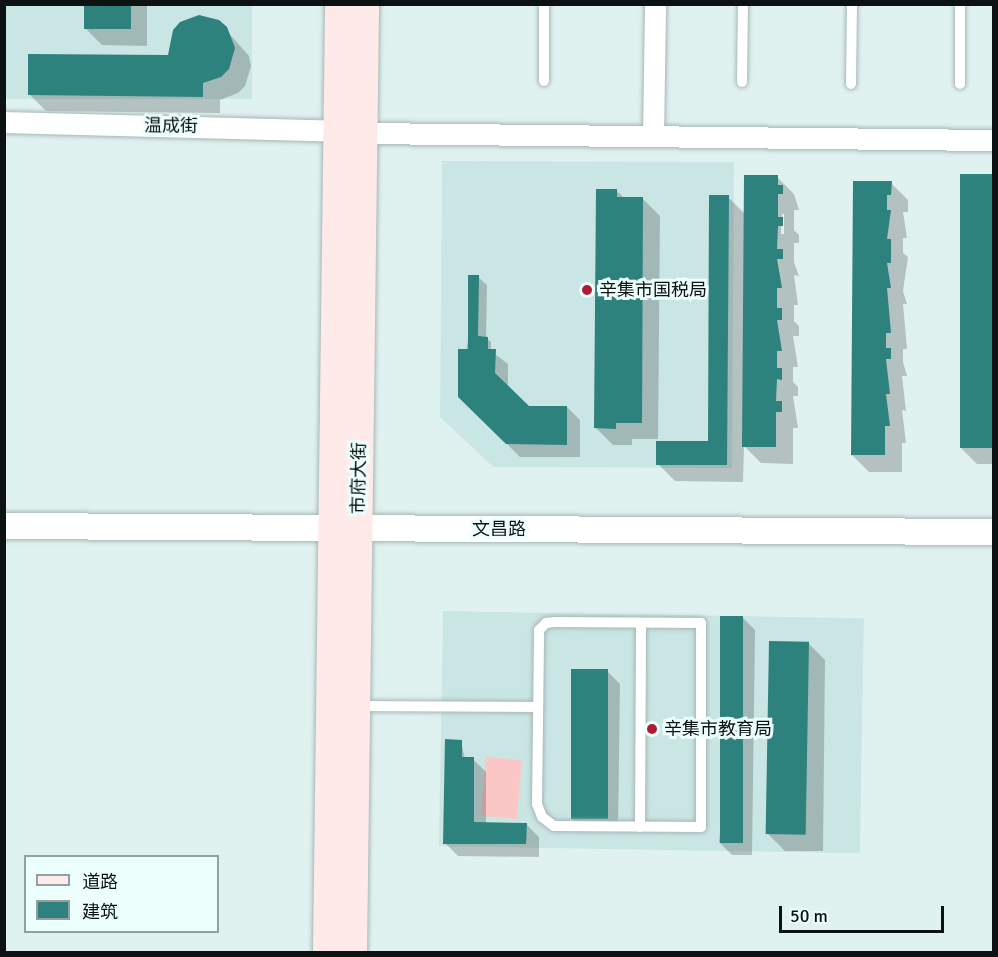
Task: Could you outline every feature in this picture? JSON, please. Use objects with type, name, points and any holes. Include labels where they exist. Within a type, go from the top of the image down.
[{"type":"main road","name":"市府大街","points":[[327,952],[345,528],[350,132],[339,4]]},
{"type":"main road","name":"市府大街","points":[[350,132],[365,4]]},
{"type":"main road","name":"市府大街","points":[[345,528],[356,706],[353,952]]},
{"type":"street","points":[[653,136],[655,4]]},
{"type":"street","name":"温成街","points":[[4,122],[350,132],[993,140]]},
{"type":"street","name":"文昌路","points":[[4,526],[993,532]]},
{"type":"lane","points":[[544,4],[544,81]]},
{"type":"lane","points":[[742,82],[743,4]]},
{"type":"lane","points":[[851,84],[852,4]]},
{"type":"lane","points":[[960,4],[960,84]]},
{"type":"lane","points":[[546,623],[641,623],[701,623],[701,827],[554,826],[542,817],[537,804],[539,630],[546,623]]},
{"type":"lane","points":[[640,827],[641,623]]},
{"type":"lane","points":[[356,706],[538,707]]},
{"type":"shaded area","points":[[5,5],[252,5],[252,99],[5,99]]},
{"type":"shaded area","name":"辛集市国税局","points":[[442,161],[734,162],[732,468],[493,467],[440,417]]},
{"type":"shaded area","name":"辛集市教育局","points":[[443,611],[864,618],[860,853],[439,846]]},
{"type":"shaded area","points":[[486,757],[522,760],[517,819],[481,816]]},
{"type":"building","points":[[84,4],[131,4],[131,29],[84,29]]},
{"type":"building","points":[[199,15],[219,20],[227,27],[235,48],[229,69],[221,77],[203,83],[203,97],[28,95],[28,54],[168,55],[173,30],[180,22]]},
{"type":"building","points":[[960,174],[994,174],[994,448],[960,448]]},
{"type":"building","points":[[744,175],[778,175],[778,185],[783,185],[783,194],[778,194],[778,217],[783,217],[783,226],[778,226],[777,249],[783,249],[783,259],[777,259],[782,288],[777,288],[777,308],[782,308],[782,320],[777,320],[782,351],[777,351],[777,368],[782,368],[782,380],[777,379],[776,401],[782,401],[782,412],[776,412],[776,447],[742,447]]},
{"type":"building","points":[[853,181],[892,181],[891,195],[887,195],[887,210],[891,210],[887,239],[891,239],[891,263],[887,263],[891,288],[887,288],[891,333],[886,333],[886,348],[891,348],[891,359],[886,359],[890,394],[886,394],[890,426],[885,426],[885,455],[851,455]]},
{"type":"building","points":[[596,189],[617,189],[617,197],[643,197],[642,423],[616,423],[616,429],[594,428]]},
{"type":"building","points":[[709,195],[729,195],[727,465],[656,465],[656,441],[708,441]]},
{"type":"building","points":[[468,275],[479,275],[478,336],[488,337],[488,349],[496,349],[495,373],[529,406],[567,406],[567,445],[506,444],[458,397],[458,349],[468,349]]},
{"type":"building","points":[[720,616],[743,616],[743,843],[720,843]]},
{"type":"building","points":[[769,641],[809,642],[806,835],[766,834]]},
{"type":"building","points":[[571,669],[608,669],[608,819],[571,819]]},
{"type":"building","points":[[445,739],[462,740],[462,757],[474,757],[474,822],[527,823],[526,844],[443,844]]},
{"type":"place","name":"辛集市国税局","points":[[587,290]]},
{"type":"place","name":"辛集市教育局","points":[[652,729]]}]
